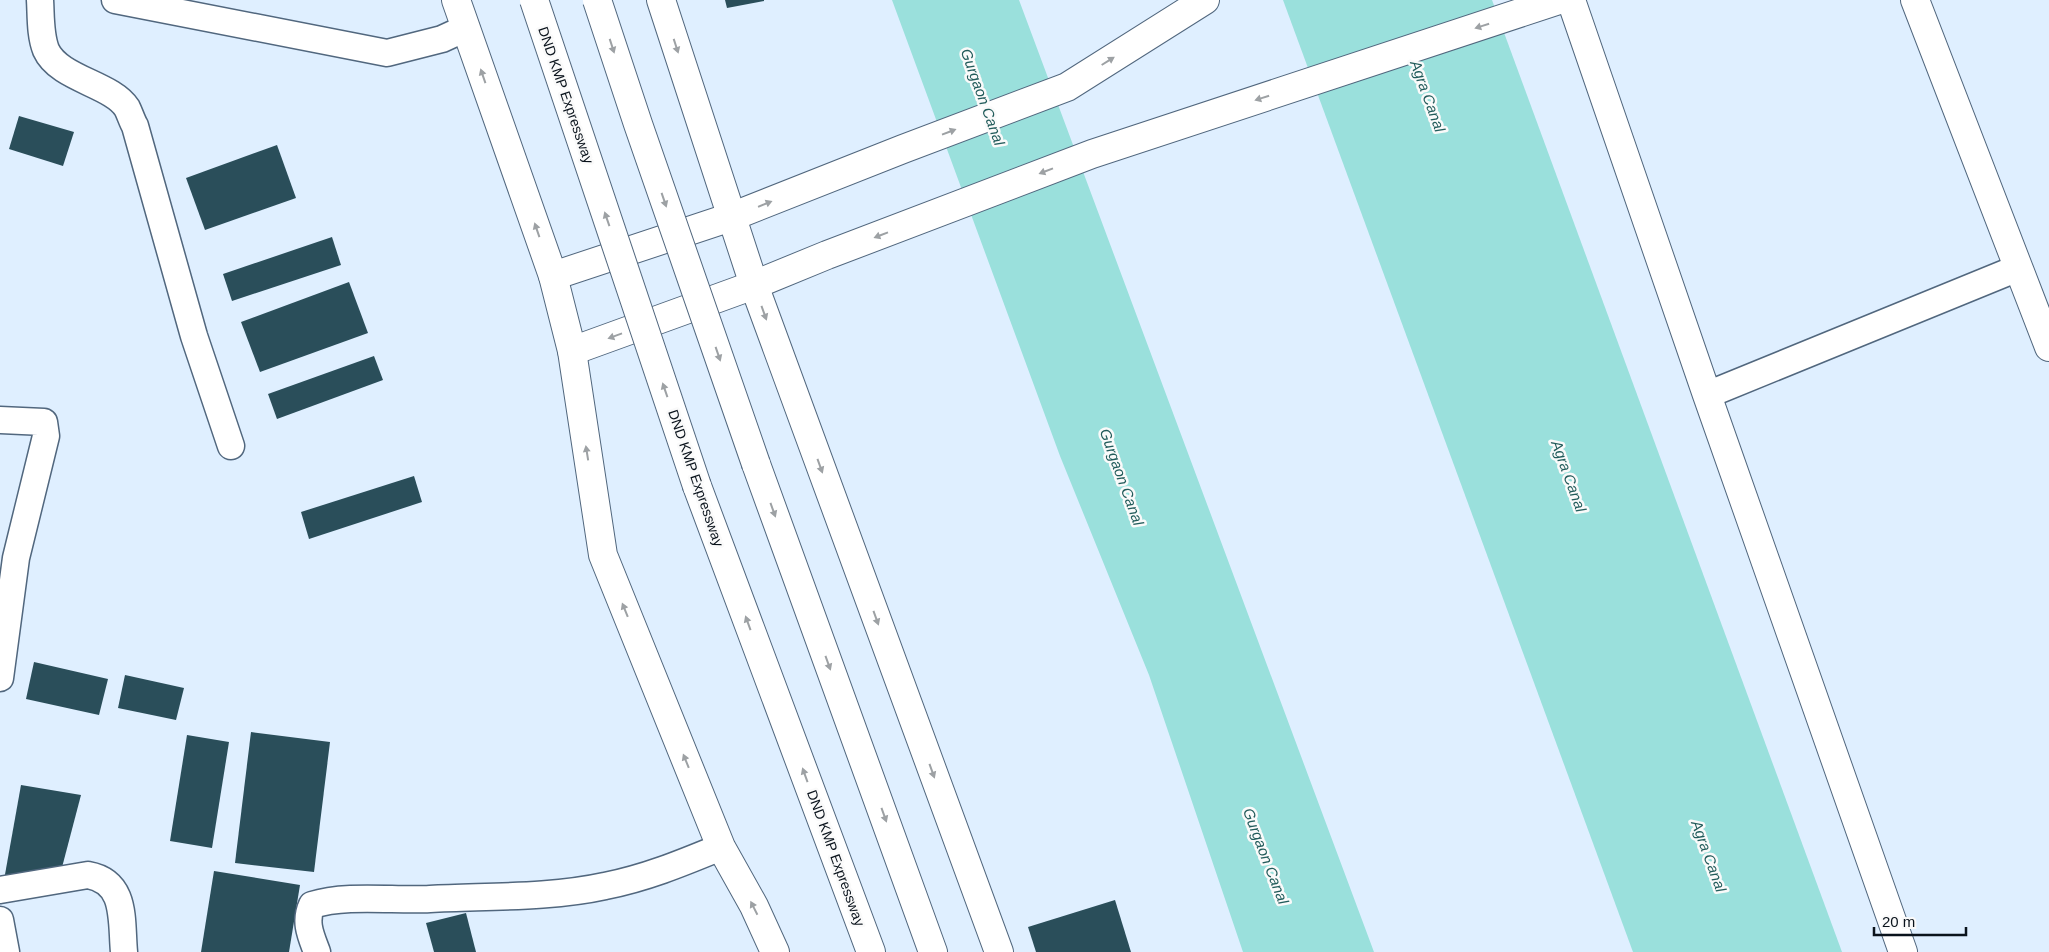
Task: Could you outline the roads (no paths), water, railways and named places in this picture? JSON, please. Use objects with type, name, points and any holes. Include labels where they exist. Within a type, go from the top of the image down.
[{"type":"main road","points":[[456,0],[553,276],[572,351],[603,555],[720,847],[754,906],[775,952]]},
{"type":"main road","name":"DND KMP Expressway","points":[[534,0],[697,486],[871,952]]},
{"type":"main road","points":[[597,0],[756,464],[933,952]]},
{"type":"main road","points":[[661,0],[754,285],[999,952]]},
{"type":"main road","points":[[553,276],[731,218],[903,149],[1067,87],[1205,0]]},
{"type":"main road","points":[[572,351],[754,285],[827,255],[1092,154],[1558,0]]},
{"type":"main road","points":[[1571,0],[1707,395],[1903,952]]},
{"type":"main road","points":[[1915,0],[2049,347]]},
{"type":"street","points":[[40,0],[42,37],[47,52],[57,64],[115,97],[127,107],[135,126],[194,336],[232,446]]},
{"type":"street","points":[[115,0],[387,53],[442,39],[466,28]]},
{"type":"street","points":[[1707,395],[2018,268]]},
{"type":"street","points":[[0,420],[44,422],[46,436],[8,556],[0,678]]},
{"type":"street","points":[[317,952],[309,930],[308,915],[312,905],[321,902],[559,892],[604,886],[656,873],[720,847]]},
{"type":"street","points":[[0,890],[88,875],[100,877],[110,883],[120,904],[124,952]]},
{"type":"street","points":[[0,920],[6,952]]},
{"type":"water","name":"Gurgaon Canal","points":[[892,0],[1019,0],[1374,952],[1243,952],[1149,675],[1060,456]]},
{"type":"water","name":"Agra Canal","points":[[1283,0],[1492,0],[1842,952],[1633,952]]}]
